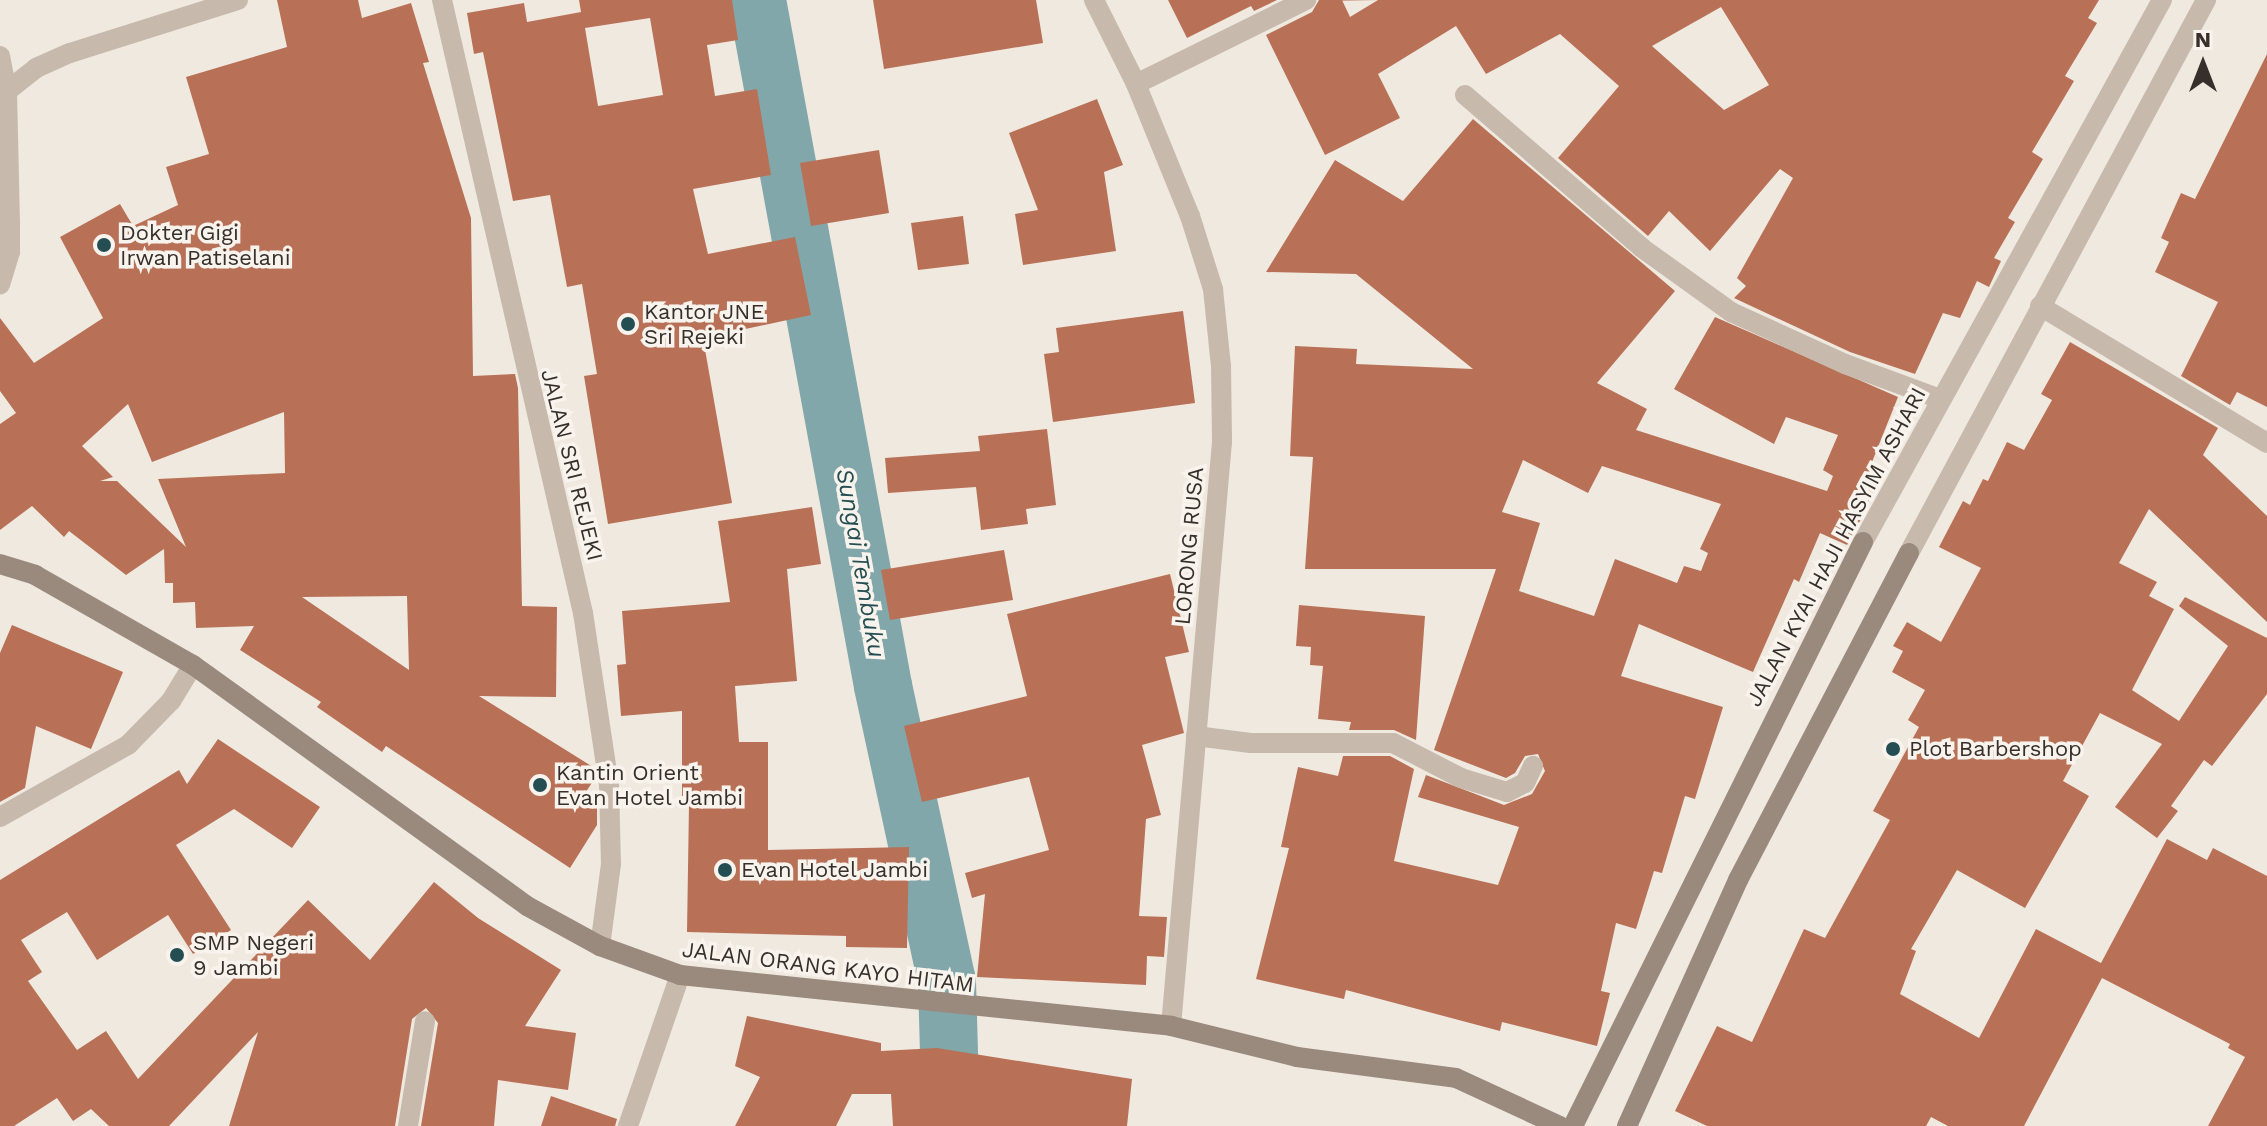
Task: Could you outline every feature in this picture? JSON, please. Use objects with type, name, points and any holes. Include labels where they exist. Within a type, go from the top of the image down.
[{"type":"main road","name":"JALAN KYAI HAJI HASYIM ASHARI","points":[[1573,1126],[1638,986],[1863,542]]},
{"type":"main road","points":[[1627,1126],[1712,933],[1909,553]]},
{"type":"main road","name":"JALAN ORANG KAYO HITAM","points":[[0,564],[35,575],[193,665],[427,837],[527,906],[600,946],[680,975],[932,1005],[1171,1026],[1297,1057],[1456,1078],[1560,1126]]},
{"type":"street","points":[[7,91],[36,68],[70,53],[238,0]]},
{"type":"street","name":"JALAN SRI REJEKI","points":[[442,0],[583,613],[609,784],[611,864],[600,946]]},
{"type":"street","name":"LORONG RUSA","points":[[1094,0],[1136,84],[1213,289],[1221,366],[1222,442],[1171,1026]]},
{"type":"street","points":[[1136,84],[1306,0]]},
{"type":"street","name":"JALAN KYAI HAJI HASYIM ASHARI","points":[[1863,542],[2162,0]]},
{"type":"street","points":[[1909,553],[2206,0]]},
{"type":"street","points":[[0,56],[7,91],[10,252],[0,284]]},
{"type":"street","points":[[1465,95],[1642,248],[1731,312],[1845,364],[1940,399]]},
{"type":"street","points":[[2040,306],[2267,443]]},
{"type":"street","points":[[0,817],[128,745],[171,701],[193,665]]},
{"type":"street","points":[[1196,736],[1251,743],[1393,743],[1461,778],[1507,792],[1525,783],[1533,766]]},
{"type":"street","points":[[628,1126],[680,975]]},
{"type":"street","points":[[408,1126],[425,1021]]},
{"type":"building","points":[[277,0],[358,0],[362,18],[411,3],[429,62],[423,63],[471,218],[473,376],[515,374],[518,388],[522,606],[557,607],[556,697],[479,696],[593,767],[595,778],[582,798],[597,808],[597,825],[570,868],[386,746],[382,752],[317,707],[321,702],[240,650],[254,626],[196,628],[195,602],[173,603],[173,583],[165,583],[164,549],[126,575],[69,531],[64,537],[32,506],[0,530],[0,424],[16,413],[0,391],[0,318],[34,363],[103,318],[60,237],[120,204],[133,226],[178,205],[166,167],[209,154],[186,77],[287,47]],"holes":[[[128,404],[152,462],[284,412],[285,473],[158,479],[186,547],[117,481],[100,481],[113,477],[82,446]],[[407,596],[409,670],[302,597]]]},
{"type":"building","points":[[579,0],[732,0],[738,40],[707,45],[715,96],[757,89],[771,175],[693,189],[708,254],[795,237],[811,315],[703,338],[732,503],[608,524],[584,376],[597,374],[582,284],[567,287],[550,195],[513,201],[483,52],[474,54],[467,13],[524,3],[527,22],[581,12]],"holes":[[[650,18],[663,95],[598,106],[585,28]]]},
{"type":"building","points":[[873,0],[1036,0],[1043,43],[884,69]]},
{"type":"building","points":[[1168,0],[1277,0],[1254,11],[1251,6],[1187,38]]},
{"type":"building","points":[[1319,0],[1342,0],[1350,17],[1378,0],[2099,0],[2088,18],[2097,23],[2065,76],[2074,81],[2032,152],[2043,159],[2008,218],[2015,222],[1994,258],[2001,261],[1989,287],[1977,281],[1960,318],[1943,313],[1915,374],[1850,352],[1734,298],[1746,286],[1737,278],[1793,178],[1780,169],[1710,251],[1669,211],[1648,236],[1558,158],[1619,86],[1560,34],[1486,74],[1456,26],[1378,74],[1400,118],[1325,155],[1266,35],[1312,12]],"holes":[[[1721,7],[1769,85],[1724,110],[1652,46]]]},
{"type":"building","points":[[2267,54],[2267,407],[2237,392],[2230,405],[2181,376],[2218,302],[2155,272],[2169,242],[2161,238],[2181,193],[2195,199]]},
{"type":"building","points":[[1097,99],[1123,165],[1104,172],[1116,251],[1023,265],[1015,214],[1038,210],[1009,133]]},
{"type":"building","points":[[1473,119],[1675,291],[1597,383],[1647,409],[1636,430],[1827,491],[1833,476],[1823,470],[1838,435],[1786,417],[1774,444],[1674,389],[1715,317],[1898,397],[1870,467],[1882,472],[1863,515],[1847,545],[1820,533],[1799,582],[1794,579],[1753,672],[1639,624],[1621,676],[1723,707],[1695,799],[1685,796],[1662,873],[1654,871],[1636,929],[1616,923],[1601,991],[1610,993],[1597,1046],[1502,1022],[1500,1031],[1346,990],[1344,999],[1256,979],[1289,848],[1281,847],[1298,767],[1338,776],[1343,756],[1390,756],[1414,769],[1394,861],[1498,885],[1519,827],[1418,797],[1426,775],[1504,805],[1532,794],[1545,771],[1538,754],[1525,756],[1515,773],[1506,778],[1434,750],[1496,569],[1305,569],[1313,457],[1290,456],[1295,346],[1357,349],[1356,364],[1473,369],[1356,274],[1266,272],[1335,160],[1403,201]],"holes":[[[1523,460],[1588,493],[1602,466],[1721,504],[1700,549],[1708,553],[1701,571],[1684,566],[1677,583],[1615,559],[1594,616],[1519,591],[1540,523],[1502,512]]]},
{"type":"building","points":[[879,150],[889,213],[811,226],[800,163]]},
{"type":"building","points":[[963,216],[969,264],[918,270],[911,223]]},
{"type":"building","points":[[1183,311],[1195,403],[1053,422],[1044,354],[1059,352],[1056,328]]},
{"type":"building","points":[[2070,342],[2218,428],[2203,455],[2267,516],[2267,622],[2149,509],[2119,563],[2157,582],[2149,596],[2174,609],[2132,690],[2179,721],[2228,646],[2179,606],[2185,597],[2267,638],[2267,694],[2212,766],[2204,760],[2171,806],[2178,811],[2157,838],[2115,807],[2162,744],[2100,713],[2063,781],[2089,796],[2025,908],[1957,870],[1911,949],[1916,951],[1900,994],[1979,1038],[2036,929],[2101,963],[2167,839],[2207,860],[2213,848],[2267,876],[2267,1126],[2208,1126],[2245,1057],[2228,1048],[2230,1044],[2102,978],[2024,1126],[1948,1126],[1931,1117],[1926,1126],[1707,1126],[1675,1111],[1717,1026],[1752,1042],[1804,929],[1825,938],[1890,820],[1873,811],[1919,727],[1908,720],[1925,690],[1892,672],[1903,651],[1893,646],[1907,622],[1941,642],[1981,568],[1939,547],[1963,501],[1970,505],[1983,479],[1988,481],[2007,442],[2024,450],[2052,400],[2041,394]]},
{"type":"building","points":[[1047,429],[1056,505],[1026,509],[1028,524],[981,530],[976,487],[888,493],[885,458],[980,451],[978,436]]},
{"type":"building","points":[[812,507],[821,564],[787,569],[797,681],[735,686],[739,742],[768,742],[768,850],[909,847],[907,948],[846,947],[846,936],[687,932],[689,804],[682,804],[682,711],[621,716],[617,665],[626,664],[622,611],[730,602],[718,521]]},
{"type":"building","points":[[1004,550],[1013,600],[890,620],[881,570]]},
{"type":"building","points":[[1170,574],[1189,652],[1165,657],[1184,733],[1142,745],[1161,815],[1146,819],[1139,916],[1167,917],[1164,957],[1147,956],[1146,985],[977,977],[985,894],[972,898],[965,873],[1049,850],[1029,777],[922,802],[904,726],[1027,696],[1007,614]]},
{"type":"building","points":[[1299,605],[1425,616],[1416,740],[1394,730],[1349,730],[1351,722],[1318,719],[1323,666],[1310,665],[1311,647],[1296,646]]},
{"type":"building","points":[[12,625],[123,672],[91,749],[36,726],[25,788],[0,802],[0,653]]},
{"type":"building","points":[[218,739],[320,807],[292,848],[234,809],[176,845],[231,930],[193,954],[168,915],[97,960],[67,912],[21,940],[42,972],[28,981],[77,1050],[106,1031],[138,1079],[308,900],[370,960],[434,882],[478,918],[561,970],[525,1026],[576,1033],[568,1090],[498,1080],[494,1126],[421,1126],[438,1023],[426,1008],[412,1019],[395,1126],[229,1126],[258,1032],[169,1126],[109,1126],[91,1109],[73,1121],[57,1098],[14,1126],[0,1126],[0,880],[179,770],[187,784]]},
{"type":"building","points":[[747,1016],[881,1043],[881,1051],[937,1048],[1132,1079],[1127,1126],[893,1126],[891,1094],[852,1094],[836,1126],[735,1126],[760,1077],[735,1066]]},
{"type":"building","points":[[551,1096],[617,1119],[615,1126],[541,1126]]},
{"type":"waterway","name":"Sungai Tembuku","points":[[757,0],[883,686],[947,981],[951,1126]]},
{"type":"place","name":"Dokter Gigi Irwan Patiselani","points":[[104,245]]},
{"type":"place","name":"Kantor JNE Sri Rejeki","points":[[628,324]]},
{"type":"place","name":"Plot Barbershop","points":[[1893,749]]},
{"type":"place","name":"Kantin Orient Evan Hotel Jambi","points":[[540,785]]},
{"type":"place","name":"Evan Hotel Jambi","points":[[725,870]]},
{"type":"place","name":"SMP Negeri 9 Jambi","points":[[177,955]]}]
